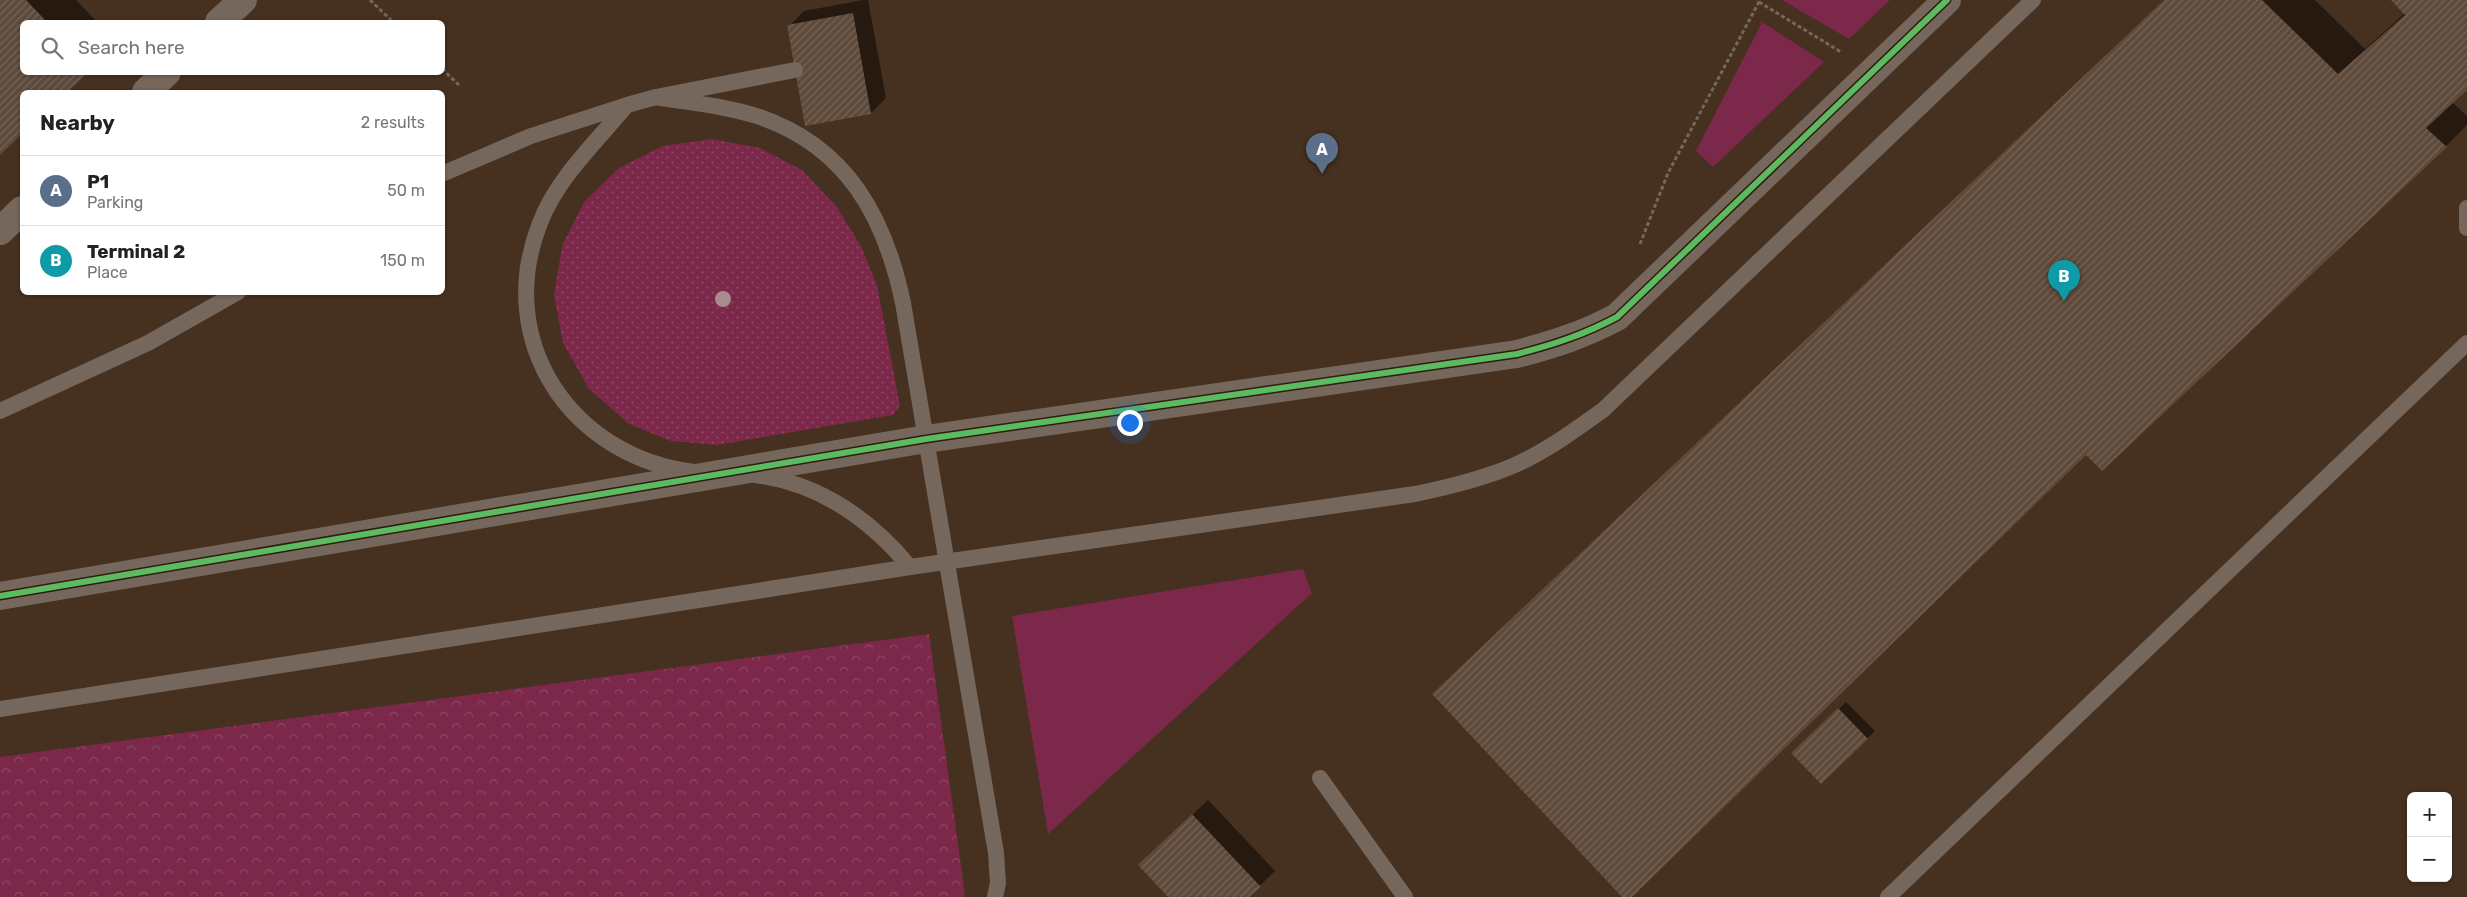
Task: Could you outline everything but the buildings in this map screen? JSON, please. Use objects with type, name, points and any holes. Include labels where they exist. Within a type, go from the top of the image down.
[{"type":"street","points":[[221,20],[242,0]]},
{"type":"street","points":[[0,596],[926,439],[1517,354],[1586,334],[1617,317],[1630,305],[1947,0]]},
{"type":"street","points":[[148,90],[163,75]]},
{"type":"street","points":[[0,232],[20,212]]},
{"type":"lane","points":[[0,709],[910,567],[1415,494],[1466,483],[1515,465],[1561,440],[1603,410],[2033,0]]},
{"type":"lane","points":[[445,173],[531,136],[627,105],[656,97],[795,70]]},
{"type":"lane","points":[[656,97],[759,117],[786,128],[812,142],[835,160],[854,182],[886,240],[896,269],[996,853],[998,884],[995,897]]},
{"type":"lane","points":[[627,105],[571,172],[554,196],[540,222],[531,251],[527,279],[527,309],[532,338],[543,367],[558,393],[577,417],[600,437],[635,458],[654,464],[773,477],[804,487],[832,500],[867,521],[889,541],[910,567]]},
{"type":"lane","points":[[2467,208],[2467,228]]},
{"type":"lane","points":[[0,411],[148,343],[233,295]]},
{"type":"lane","points":[[1888,897],[2467,343]]},
{"type":"lane","points":[[1320,778],[1405,897]]},
{"type":"path","points":[[370,0],[391,20]]},
{"type":"path","points":[[1637,252],[1668,173],[1759,1],[1874,71]]},
{"type":"path","points":[[445,72],[459,85]]},
{"type":"green space","points":[[1782,0],[1890,0],[1849,39]]},
{"type":"green space","points":[[1762,22],[1824,62],[1713,167],[1696,151]]},
{"type":"green space","points":[[711,139],[760,148],[802,170],[836,206],[861,246],[877,285],[900,406],[893,415],[717,445],[671,441],[629,424],[589,389],[563,343],[554,295],[562,246],[584,202],[619,168],[663,146]]},
{"type":"green space","points":[[1303,569],[1312,593],[1048,834],[1012,616]]},
{"type":"green space","points":[[929,634],[965,895],[962,897],[0,897],[0,757]]},
{"type":"cycle path","points":[[0,596],[926,439],[1517,354],[1544,347],[1580,334],[1617,317],[1947,0]]},
{"type":"place","name":"P1","points":[[1322,174]]},
{"type":"place","name":"Terminal 2","points":[[2064,301]]}]
